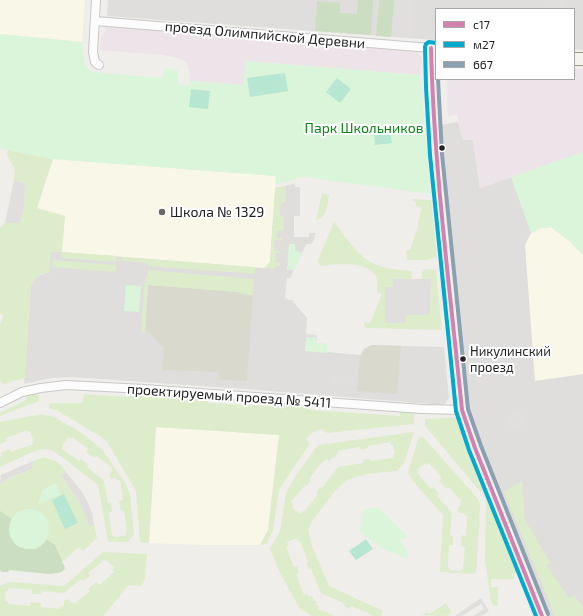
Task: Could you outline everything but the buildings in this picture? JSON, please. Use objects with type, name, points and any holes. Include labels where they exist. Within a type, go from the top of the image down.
[{"type":"street","points":[[96,0],[93,52],[94,59],[99,65]]},
{"type":"street","name":"проезд Олимпийской Деревни","points":[[95,21],[434,48]]},
{"type":"street","points":[[434,48],[432,87],[436,148],[462,410],[475,448],[542,616]]},
{"type":"street","name":"проектируемый проезд № 5411","points":[[0,403],[22,392],[66,385],[144,389],[422,409],[462,410]]},
{"type":"shaded area","points":[[0,0],[85,0],[82,42],[0,34]]},
{"type":"shaded area","points":[[108,0],[583,0],[583,50],[575,49],[575,8],[435,8],[435,40],[107,16]]},
{"type":"shaded area","points":[[395,0],[414,0],[412,38],[393,37]]},
{"type":"shaded area","points":[[544,0],[565,0],[564,8],[544,8]]},
{"type":"shaded area","points":[[105,25],[412,50],[418,52],[422,59],[420,75],[247,61],[243,85],[190,81],[189,67],[185,61],[177,58],[163,55],[100,50],[101,37],[105,33]]},
{"type":"shaded area","points":[[575,68],[583,69],[583,152],[480,188],[473,140],[463,140],[457,114],[448,116],[447,80],[575,80]]},
{"type":"shaded area","points":[[458,122],[463,140],[473,139],[480,188],[583,152],[583,616],[549,616],[468,414],[441,125]]},
{"type":"shaded area","name":"Школа № 1329","points":[[53,159],[276,176],[270,262],[264,268],[62,252],[37,208]]},
{"type":"shaded area","points":[[14,180],[24,183],[24,205],[20,223],[5,223]]},
{"type":"shaded area","points":[[294,184],[296,187],[300,187],[300,216],[294,216],[294,237],[309,237],[309,233],[316,233],[313,242],[311,244],[306,244],[291,278],[287,278],[285,297],[292,300],[307,318],[306,334],[317,335],[316,343],[327,344],[327,352],[361,355],[364,349],[372,345],[444,347],[449,398],[444,405],[71,377],[52,378],[24,384],[31,285],[38,276],[46,273],[51,251],[264,268],[270,262],[275,188]]},
{"type":"shaded area","points":[[551,227],[570,241],[583,255],[583,374],[535,381],[525,245],[531,233],[541,228]]},
{"type":"shaded area","points":[[393,279],[431,279],[430,315],[406,315],[406,323],[385,323],[385,287],[393,287]]},
{"type":"shaded area","points":[[148,285],[239,292],[241,294],[253,295],[247,381],[220,380],[218,372],[162,371],[164,348],[145,329]]},
{"type":"shaded area","points":[[372,345],[401,346],[397,394],[357,391],[360,356],[364,349]]},
{"type":"shaded area","points":[[332,375],[357,377],[356,385],[331,383]]},
{"type":"shaded area","points":[[512,411],[524,411],[525,426],[509,427],[508,417],[513,417]]},
{"type":"shaded area","points":[[156,427],[279,435],[268,530],[260,545],[149,543]]},
{"type":"shaded area","points":[[33,461],[32,469],[9,478],[0,484],[1,475]]},
{"type":"shaded area","points":[[66,472],[82,492],[88,503],[92,513],[94,525],[89,526],[80,503],[61,476]]},
{"type":"shaded area","points":[[481,598],[489,611],[481,616],[473,616],[484,609],[481,604],[462,616],[455,616]]},
{"type":"green space","points":[[358,0],[373,0],[371,35],[315,31],[317,1],[340,3],[340,13],[357,14]]},
{"type":"green space","points":[[379,0],[394,0],[391,37],[376,36]]},
{"type":"green space","name":"Парк Школьников","points":[[0,34],[82,42],[85,65],[91,71],[163,78],[164,68],[176,69],[178,71],[178,84],[188,86],[190,81],[243,85],[246,61],[420,75],[431,194],[303,177],[276,184],[276,176],[53,159],[0,148]]},
{"type":"green space","points":[[285,73],[288,91],[250,97],[247,78]]},
{"type":"green space","points":[[337,78],[351,89],[340,103],[326,92]]},
{"type":"green space","points":[[191,89],[210,91],[208,109],[189,107]]},
{"type":"green space","points":[[390,130],[392,143],[375,145],[374,132]]},
{"type":"green space","points":[[8,150],[53,159],[37,208],[65,216],[62,252],[51,251],[49,273],[38,276],[31,285],[25,378],[3,384],[0,380],[0,324],[4,315],[0,314],[0,228],[5,223],[20,223],[25,192],[24,183],[14,180],[15,170],[7,155]]},
{"type":"green space","points":[[583,152],[583,255],[570,241],[551,227],[541,228],[531,233],[511,177]]},
{"type":"green space","points":[[286,186],[285,202],[281,202],[280,216],[284,217],[283,231],[277,231],[277,238],[282,238],[282,240],[275,240],[274,250],[281,251],[281,253],[276,253],[275,262],[280,263],[280,266],[275,265],[275,269],[264,268],[270,262],[275,188]]},
{"type":"green space","points":[[322,193],[329,195],[327,206],[323,216],[316,220]]},
{"type":"green space","points":[[411,199],[431,200],[437,257],[427,260],[407,260],[406,250],[410,250],[422,207],[416,206],[416,202]]},
{"type":"green space","points":[[334,222],[364,258],[373,264],[396,270],[412,271],[411,279],[393,279],[393,287],[406,315],[431,280],[422,279],[422,272],[425,269],[436,270],[442,330],[367,328],[364,326],[366,322],[370,323],[382,294],[377,292],[377,279],[373,273],[361,266],[344,264],[321,266],[318,263]]},
{"type":"green space","points":[[289,244],[295,244],[295,251],[302,252],[294,270],[287,270]]},
{"type":"green space","points":[[62,252],[117,256],[116,262],[61,258]]},
{"type":"green space","points":[[122,257],[255,267],[255,274],[148,266],[148,263],[122,261]]},
{"type":"green space","points":[[53,260],[116,265],[116,272],[52,267]]},
{"type":"green space","points":[[148,270],[254,279],[253,295],[241,294],[239,292],[148,285],[145,333],[141,332],[145,277],[147,277]]},
{"type":"green space","points":[[126,285],[141,286],[139,312],[124,311]]},
{"type":"green space","points":[[306,337],[316,338],[316,343],[327,344],[327,353],[305,351]]},
{"type":"green space","points":[[34,394],[38,396],[39,401],[0,416],[0,413],[26,400],[27,396]]},
{"type":"green space","points":[[84,394],[128,397],[133,394],[206,399],[208,403],[282,407],[287,404],[307,406],[310,410],[400,416],[400,411],[414,412],[414,424],[327,433],[322,429],[313,432],[306,439],[310,444],[279,490],[273,531],[266,544],[260,545],[268,530],[279,435],[156,427],[149,543],[140,542],[136,491],[106,440],[58,411],[49,408],[51,403],[82,403]]},
{"type":"green space","points":[[42,414],[54,417],[80,432],[101,448],[126,484],[130,494],[134,534],[128,542],[108,542],[98,485],[58,454],[48,449],[37,450],[0,467],[0,457],[2,456],[1,453],[9,449],[11,452],[33,444],[32,442],[34,442],[30,431],[28,432],[27,430],[6,438],[7,441],[0,444],[0,422]],"holes":[[[68,437],[70,439],[72,437],[88,449],[86,452],[94,458],[97,456],[112,468],[109,475],[111,479],[117,478],[117,480],[120,480],[123,500],[119,501],[121,511],[124,511],[127,533],[125,533],[126,536],[112,536],[109,512],[112,512],[111,503],[108,503],[104,481],[87,467],[88,465],[81,459],[79,461],[62,449],[62,446]]]},
{"type":"green space","points":[[459,417],[518,572],[513,575],[514,579],[491,579],[491,587],[498,587],[498,606],[494,606],[490,599],[485,560],[486,501],[484,496],[425,426],[425,419]]},
{"type":"green space","points":[[414,432],[404,463],[397,471],[365,474],[347,480],[336,490],[312,521],[308,530],[312,546],[329,586],[383,611],[381,616],[372,616],[351,606],[350,609],[344,606],[345,604],[321,593],[311,569],[308,569],[306,563],[308,562],[300,541],[298,542],[296,538],[287,542],[288,545],[286,547],[294,567],[297,566],[299,573],[296,574],[304,595],[307,594],[308,597],[312,596],[317,602],[316,605],[319,606],[318,609],[335,616],[312,616],[300,609],[281,575],[270,549],[280,531],[286,493],[296,475],[318,445]],"holes":[[[391,442],[391,445],[393,445],[395,455],[393,455],[393,458],[370,461],[370,459],[363,460],[363,463],[338,467],[322,488],[320,487],[316,493],[318,494],[304,512],[302,511],[300,514],[292,507],[293,504],[291,502],[305,485],[307,486],[311,480],[309,479],[323,461],[324,462],[326,459],[329,461],[336,457],[338,451],[360,447],[361,450],[368,448],[368,446]]]},
{"type":"green space","points":[[420,437],[424,438],[478,499],[480,504],[476,572],[472,574],[440,572],[443,515],[408,474],[418,439]],"holes":[[[425,463],[427,465],[429,463],[442,478],[439,481],[446,489],[449,487],[462,502],[457,509],[459,513],[464,513],[464,515],[467,516],[466,536],[462,535],[461,546],[465,547],[463,569],[461,569],[461,571],[450,570],[448,568],[449,545],[453,545],[453,536],[450,535],[452,513],[437,496],[439,494],[433,487],[431,489],[417,473],[419,472],[417,470]]]},
{"type":"green space","points":[[44,457],[57,462],[66,472],[61,476],[80,503],[89,526],[94,525],[97,538],[83,551],[78,548],[62,562],[65,568],[62,572],[50,574],[9,570],[8,572],[2,572],[0,570],[0,484],[9,478],[32,469],[33,461]]},
{"type":"green space","points":[[522,481],[525,520],[550,562],[546,565],[569,598],[574,595],[583,607],[583,616],[555,616],[504,492]]},
{"type":"green space","points":[[56,483],[61,494],[38,505],[42,490]]},
{"type":"green space","points":[[64,494],[78,523],[65,529],[52,500]]},
{"type":"green space","points":[[378,507],[407,536],[400,541],[407,550],[408,559],[381,548],[359,531],[364,510]]},
{"type":"green space","points":[[33,509],[40,512],[46,518],[49,529],[48,537],[40,546],[33,549],[25,549],[18,546],[10,537],[9,525],[12,518],[21,510]]},
{"type":"green space","points":[[0,511],[12,519],[10,524],[14,542],[17,546],[21,548],[36,549],[47,540],[55,545],[65,568],[62,572],[50,574],[9,570],[8,572],[2,572],[0,570]]},
{"type":"green space","points":[[366,539],[373,549],[356,560],[349,551]]},
{"type":"green space","points":[[103,552],[147,554],[145,578],[142,586],[129,585],[103,616],[0,616],[0,586],[10,582],[64,586]],"holes":[[[104,560],[107,560],[114,568],[112,570],[114,572],[99,585],[96,582],[88,589],[90,591],[74,604],[68,599],[64,601],[64,606],[61,606],[60,609],[41,607],[41,603],[30,602],[30,606],[8,604],[8,602],[5,601],[6,591],[8,588],[32,590],[32,594],[41,594],[41,591],[64,593],[81,579],[83,581],[90,576],[88,573]]]},
{"type":"green space","points":[[446,603],[451,613],[446,616],[421,615],[428,612],[429,614]]},
{"type":"transit line","name":"м27","points":[[435,43],[429,42],[425,47],[426,87],[430,155],[456,411],[469,450],[536,616]]},
{"type":"transit line","name":"с17","points":[[431,48],[435,139],[462,410],[475,448],[542,616]]},
{"type":"transit line","name":"667","points":[[438,80],[442,154],[468,409],[481,446],[548,614]]},
{"type":"place","name":"Школа № 1329","points":[[162,212]]},
{"type":"place","name":"Никулинский проезд","points":[[463,359]]}]
